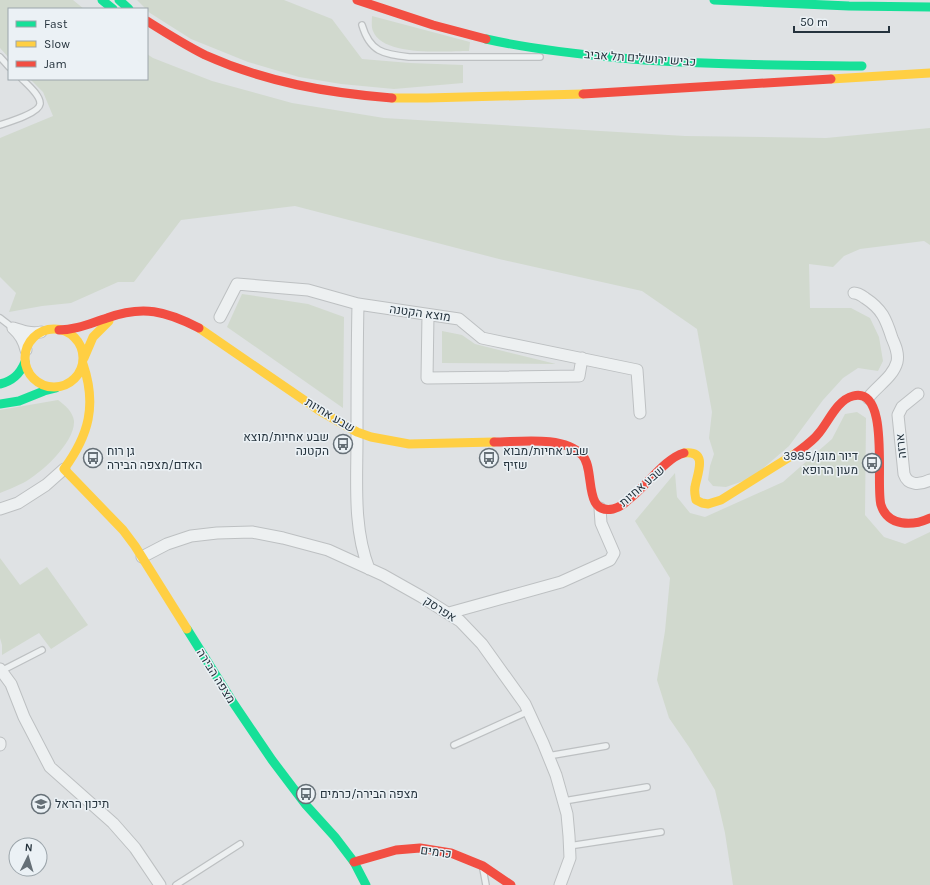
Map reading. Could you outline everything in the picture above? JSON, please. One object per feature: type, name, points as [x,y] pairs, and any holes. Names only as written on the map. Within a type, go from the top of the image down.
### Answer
[{"type":"main road","points":[[102,0],[112,8]]},
{"type":"main road","points":[[119,0],[129,8]]},
{"type":"main road","name":"כביש ירושלים תל אביב","points":[[357,0],[410,18],[478,36],[544,49],[609,57],[702,63],[868,66]]},
{"type":"main road","points":[[714,0],[821,5],[930,7]]},
{"type":"main road","points":[[795,0],[821,5]]},
{"type":"main road","points":[[148,23],[197,51],[223,63]]},
{"type":"main road","points":[[148,31],[189,50],[272,80],[313,89],[355,95],[398,98],[591,95],[930,73]]},
{"type":"main road","points":[[891,66],[930,67]]},
{"type":"main road","name":"שבע אחיות","points":[[59,330],[82,328],[118,314],[138,309],[164,312],[184,320],[204,331],[320,411],[357,432],[371,437],[410,444],[548,441],[566,444],[577,450],[585,458],[589,466],[592,494],[595,503],[600,508],[610,510],[628,500],[674,457],[688,452],[696,455],[700,462],[700,468],[694,487],[696,500],[704,504],[708,504],[720,500],[801,450],[820,431],[844,400],[856,396],[868,398]]},
{"type":"main road","name":"שבע אחיות","points":[[83,361],[86,348],[97,331],[118,314]]},
{"type":"main road","points":[[56,388],[48,387],[35,381],[26,369],[25,362],[26,350],[32,339],[41,332],[53,329],[67,332],[74,336],[79,343],[82,350],[91,398],[88,418],[79,448],[73,459],[64,469]]},
{"type":"main road","points":[[65,386],[73,381],[80,373],[83,361]]},
{"type":"main road","points":[[0,384],[14,378],[21,370],[25,362]]},
{"type":"main road","points":[[0,404],[19,401],[44,391],[70,385],[77,389],[85,397],[88,408],[88,418]]},
{"type":"main road","points":[[868,398],[875,406],[878,418],[879,493],[882,507],[889,517],[901,523],[916,523],[930,518]]},
{"type":"main road","name":"מצפה הבירה","points":[[64,469],[123,530],[142,557],[232,701],[272,760],[306,805],[335,837],[354,862],[366,885]]},
{"type":"main road","name":"כרמים","points":[[354,862],[396,850],[420,848],[451,853],[483,866],[511,885]]},
{"type":"street","name":"מוצא הקטנה","points":[[220,317],[237,284],[308,290],[358,304],[459,319],[482,338],[637,370],[640,413]]},
{"type":"street","points":[[854,293],[857,293],[869,300],[878,307],[883,314],[898,355],[897,363],[892,371],[868,398]]},
{"type":"street","points":[[358,304],[357,495],[359,534],[363,554],[369,569]]},
{"type":"street","points":[[428,314],[428,378],[578,376],[582,358]]},
{"type":"street","points":[[13,328],[26,332],[41,332]]},
{"type":"street","points":[[13,328],[25,344],[26,350]]},
{"type":"street","name":"ארזה","points":[[918,394],[902,407],[898,415],[904,474],[906,479],[912,483],[923,483],[930,480]]},
{"type":"street","points":[[0,509],[18,503],[46,485],[64,469]]},
{"type":"street","points":[[448,614],[561,582],[610,560],[614,553],[601,523],[600,508]]},
{"type":"street","name":"אפרסק","points":[[142,557],[167,544],[191,536],[217,533],[252,532],[283,538],[328,550],[369,569],[422,596],[460,621],[482,644],[525,704],[548,756],[567,814],[570,858],[560,885]]},
{"type":"street","points":[[1,670],[11,684],[24,716],[50,767],[113,822],[136,848],[160,885]]},
{"type":"lane","points":[[362,25],[371,45],[380,51],[394,56],[545,57]]},
{"type":"lane","points":[[0,57],[8,66]]},
{"type":"lane","points":[[553,57],[609,57]]},
{"type":"lane","points":[[0,125],[37,110],[40,104],[40,99],[33,89],[23,80]]},
{"type":"lane","points":[[0,318],[13,328]]},
{"type":"lane","points":[[1,670],[42,650]]},
{"type":"lane","points":[[454,745],[528,711]]},
{"type":"lane","points":[[548,756],[606,746]]},
{"type":"lane","points":[[564,802],[647,787]]},
{"type":"lane","points":[[569,846],[661,832]]},
{"type":"lane","points":[[176,885],[240,844]]},
{"type":"lane","points":[[483,866],[486,885]]},
{"type":"shaded area","points":[[0,0],[73,0],[83,8],[8,8],[8,57],[0,48]]},
{"type":"shaded area","points":[[137,0],[284,0],[332,19],[362,59],[463,65],[463,83],[394,89],[341,84],[299,77],[248,62],[191,39],[150,13],[148,8],[145,8]]},
{"type":"shaded area","points":[[372,16],[470,42],[469,51],[416,51],[389,45],[379,39],[373,31]]},
{"type":"shaded area","points":[[148,55],[212,81],[292,103],[384,118],[685,136],[826,138],[930,128],[930,245],[924,241],[860,249],[844,256],[833,267],[809,264],[810,308],[851,308],[870,318],[879,337],[883,361],[878,371],[858,368],[843,378],[823,400],[789,446],[752,478],[726,487],[713,486],[708,480],[714,454],[709,438],[712,412],[697,329],[642,291],[499,259],[295,206],[181,220],[134,282],[118,282],[71,303],[9,312],[16,293],[0,277],[0,138],[53,116],[43,92],[31,80],[148,80]]},
{"type":"shaded area","points":[[242,294],[308,304],[344,317],[343,408],[227,327]]},
{"type":"shaded area","points":[[442,331],[462,335],[475,344],[556,364],[442,363]]},
{"type":"shaded area","points":[[58,400],[68,409],[74,421],[73,430],[69,439],[55,457],[38,473],[23,483],[0,493],[0,410]]},
{"type":"shaded area","points":[[857,412],[866,418],[865,515],[884,537],[905,544],[930,532],[930,885],[733,885],[725,833],[715,790],[689,747],[669,718],[657,680],[665,631],[670,578],[635,521],[675,473],[677,497],[690,513],[705,517],[783,482],[832,439],[845,414]]},
{"type":"shaded area","points":[[0,558],[20,585],[47,567],[88,625],[51,649],[39,633],[2,655],[0,638]]},
{"type":"traffic: fast","points":[[102,0],[112,8]]},
{"type":"traffic: fast","points":[[119,0],[128,8]]},
{"type":"traffic: fast","points":[[714,0],[849,6],[930,7]]},
{"type":"traffic: fast","points":[[486,39],[553,51],[650,60],[741,64],[862,66]]},
{"type":"traffic: fast","points":[[0,384],[9,381],[16,376],[25,362]]},
{"type":"traffic: fast","points":[[0,404],[19,401],[56,388]]},
{"type":"traffic: fast","points":[[187,629],[232,701],[272,760],[306,805],[335,837],[354,862],[366,885]]},
{"type":"traffic: slow","points":[[831,79],[930,73]]},
{"type":"traffic: slow","points":[[392,98],[583,94]]},
{"type":"traffic: slow","points":[[84,358],[93,337],[109,321]]},
{"type":"traffic: slow","points":[[199,328],[320,411],[357,432],[371,437],[409,444],[494,442]]},
{"type":"traffic: slow","points":[[48,329],[60,329],[75,337],[83,352],[83,358],[83,364],[75,379],[60,387],[48,387],[33,379],[25,364],[25,352],[33,337],[48,329]]},
{"type":"traffic: slow","points":[[83,364],[89,393],[90,406],[88,419],[85,432],[73,456],[64,469],[123,530],[135,546],[187,629]]},
{"type":"traffic: slow","points":[[684,453],[692,453],[697,455],[699,459],[700,464],[695,497],[696,500],[708,504],[721,500],[796,453]]},
{"type":"traffic: jam","points":[[357,0],[433,25],[486,39]]},
{"type":"traffic: jam","points":[[148,22],[205,55],[251,72],[297,85],[344,93],[392,98]]},
{"type":"traffic: jam","points":[[583,94],[831,79]]},
{"type":"traffic: jam","points":[[59,330],[77,328],[120,314],[143,311],[176,317],[199,328]]},
{"type":"traffic: jam","points":[[796,453],[817,436],[842,402],[853,396],[865,397],[873,406],[877,421],[879,440],[880,494],[881,505],[884,512],[895,521],[902,523],[923,521],[930,518]]},
{"type":"traffic: jam","points":[[494,442],[552,442],[574,449],[582,455],[586,461],[593,498],[597,505],[603,509],[613,509],[623,504],[635,495],[662,467],[677,456],[684,453]]},
{"type":"traffic: jam","points":[[354,862],[396,850],[420,848],[451,853],[483,866],[511,885]]},
{"type":"place","name":"שבע אחיות/מוצא הקטנה","points":[[343,444]]},
{"type":"place","name":"גן רוח האדם/מצפה הבירה","points":[[93,458]]},
{"type":"place","name":"שבע אחיות/מבוא שזיף","points":[[489,458]]},
{"type":"place","name":"3985/דיור מוגן מעון הרופא","points":[[872,463]]},
{"type":"place","name":"מצפה הבירה/כרמים","points":[[306,794]]},
{"type":"place","name":"תיכון הראל","points":[[41,804]]}]
